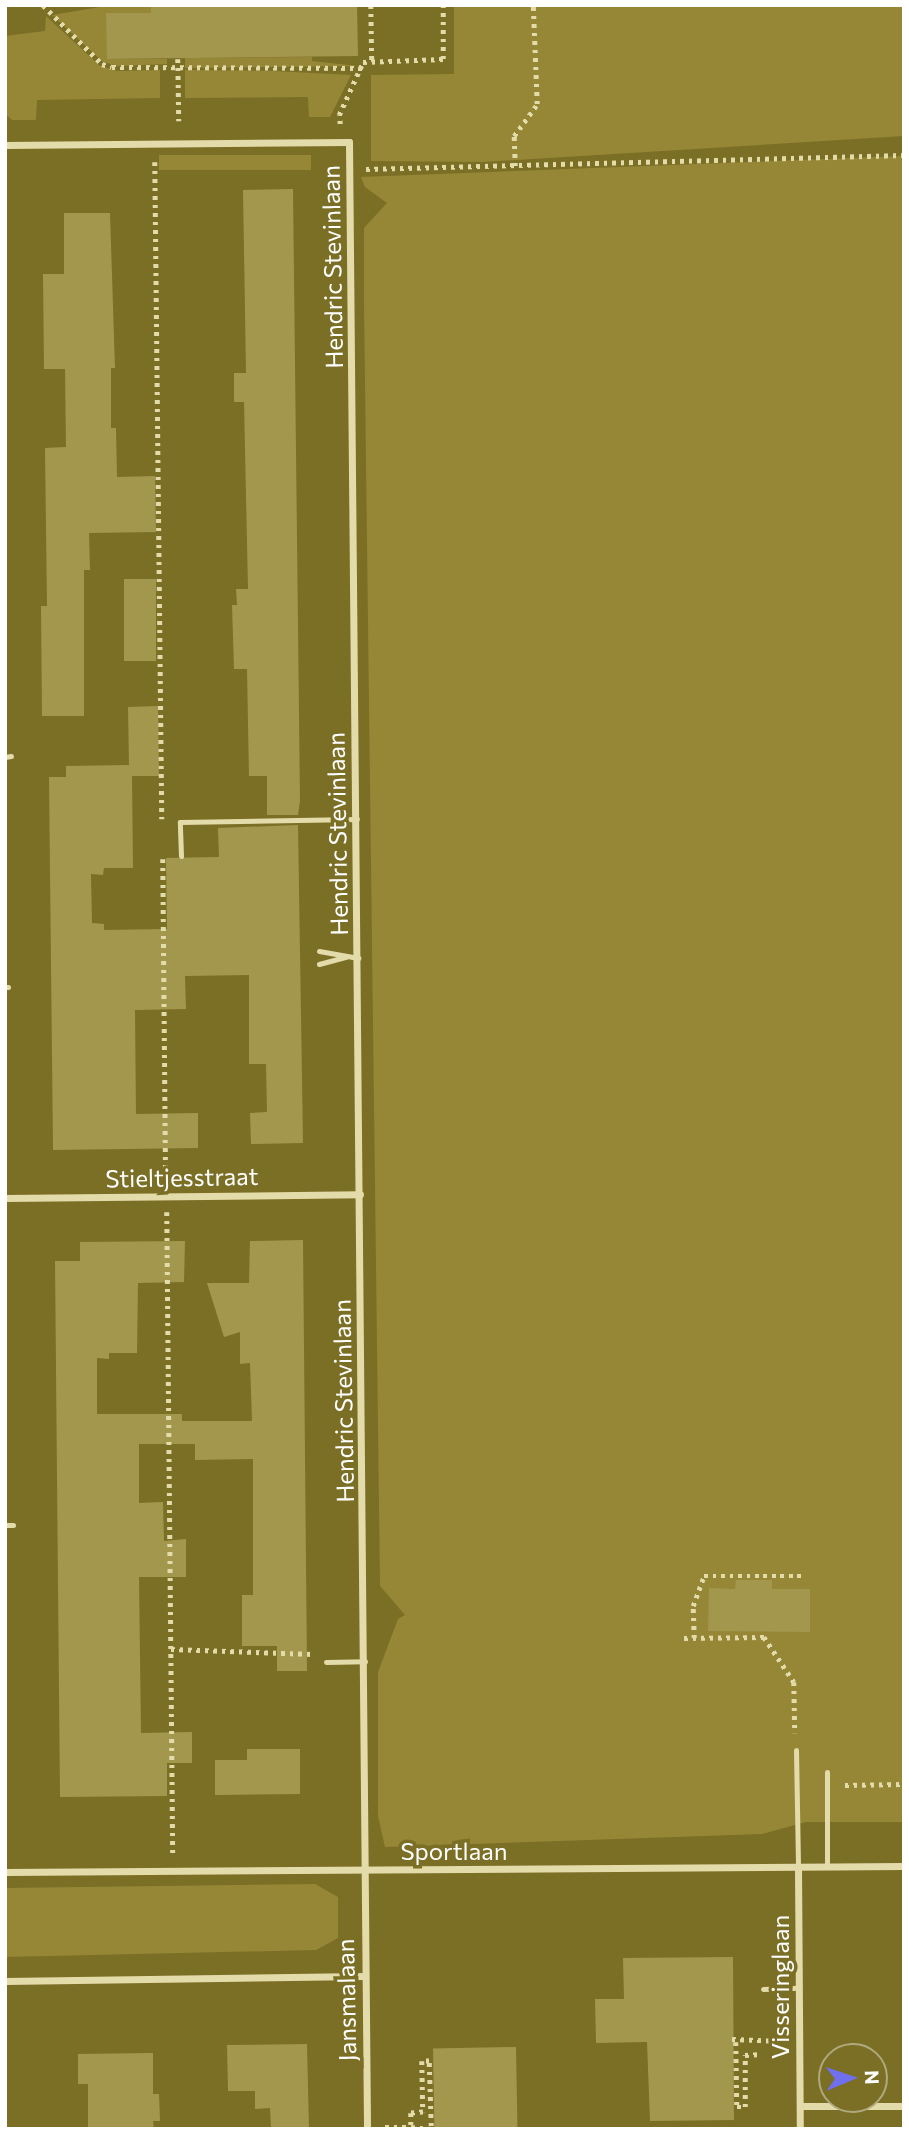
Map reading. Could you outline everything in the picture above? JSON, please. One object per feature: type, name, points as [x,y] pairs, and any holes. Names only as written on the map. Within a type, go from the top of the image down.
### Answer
[{"type":"street","name":"Hendric Stevinlaan","points":[[5,145],[349,142],[367,1870]]},
{"type":"street","name":"Stieltjesstraat","points":[[5,1198],[360,1194]]},
{"type":"street","name":"Sportlaan","points":[[5,1872],[904,1866]]},
{"type":"street","name":"Visseringlaan","points":[[798,1867],[800,2129]]},
{"type":"street","name":"Jansmalaan","points":[[367,1870],[367,2129]]},
{"type":"street","points":[[5,1981],[365,1976]]},
{"type":"street","points":[[800,2106],[904,2106]]},
{"type":"lane","points":[[181,856],[180,822],[357,819]]},
{"type":"lane","points":[[319,951],[358,958]]},
{"type":"lane","points":[[319,964],[346,957]]},
{"type":"lane","points":[[5,1525],[13,1525]]},
{"type":"lane","points":[[326,1662],[365,1661]]},
{"type":"lane","points":[[796,1750],[798,1867]]},
{"type":"lane","points":[[827,1772],[827,1867]]},
{"type":"lane","points":[[763,1989],[799,1988]]},
{"type":"path","points":[[43,5],[102,64],[178,68],[363,68]]},
{"type":"path","points":[[371,5],[372,61]]},
{"type":"path","points":[[340,115],[363,68],[363,62],[443,59],[443,5]]},
{"type":"path","points":[[515,166],[514,136],[537,104],[533,5]]},
{"type":"path","points":[[178,58],[179,121]]},
{"type":"path","points":[[359,170],[904,155]]},
{"type":"path","points":[[155,157],[162,830]]},
{"type":"path","points":[[162,844],[166,1186]]},
{"type":"path","points":[[167,1207],[173,1856]]},
{"type":"path","points":[[694,1638],[693,1606],[704,1576],[802,1576]]},
{"type":"path","points":[[684,1638],[764,1637],[794,1682],[796,1750]]},
{"type":"path","points":[[171,1649],[307,1651]]},
{"type":"path","points":[[834,1785],[904,1784]]},
{"type":"path","points":[[762,2054],[745,2054],[745,2107],[737,2107],[734,2040],[799,2041]]},
{"type":"path","points":[[379,2128],[431,2128],[429,2061],[422,2061],[423,2112],[411,2112],[411,2127]]},
{"type":"shaded area","points":[[112,5],[151,5],[151,13],[107,14],[108,59],[167,59],[167,64],[118,66],[103,62],[52,15]]},
{"type":"shaded area","points":[[454,5],[904,5],[904,136],[482,162],[371,161],[371,75],[454,74]]},
{"type":"shaded area","points":[[46,16],[100,66],[118,71],[160,70],[160,98],[37,100],[36,120],[12,120],[5,114],[5,36],[45,31]]},
{"type":"shaded area","points":[[312,57],[312,61],[358,66],[185,68],[185,58]]},
{"type":"shaded area","points":[[185,70],[351,75],[330,117],[309,117],[308,97],[185,98]]},
{"type":"shaded area","points":[[159,155],[311,155],[311,170],[159,170]]},
{"type":"shaded area","points":[[904,156],[904,1822],[806,1822],[762,1834],[385,1847],[378,1816],[378,1672],[398,1619],[405,1615],[380,1586],[364,228],[387,203],[365,187],[361,177]]},
{"type":"shaded area","points":[[315,1884],[338,1897],[338,1938],[316,1950],[5,1957],[5,1888]]},
{"type":"building","points":[[151,5],[357,5],[358,56],[107,59],[106,13],[151,13]]},
{"type":"building","points":[[293,189],[300,801],[298,815],[267,815],[267,776],[249,776],[247,669],[234,669],[232,605],[237,605],[236,589],[248,589],[244,402],[234,402],[234,373],[246,373],[243,190]]},
{"type":"building","points":[[64,213],[110,213],[115,368],[111,368],[111,428],[116,428],[117,477],[155,476],[156,532],[89,533],[90,570],[84,570],[84,716],[42,716],[41,606],[47,606],[45,448],[66,447],[65,369],[44,369],[43,274],[64,274]]},
{"type":"building","points":[[124,579],[156,579],[156,661],[124,661]]},
{"type":"building","points":[[158,706],[159,776],[132,776],[133,868],[104,868],[103,875],[91,874],[92,923],[104,924],[104,930],[167,929],[166,858],[219,857],[218,828],[298,825],[303,1143],[251,1144],[250,1113],[267,1112],[266,1064],[249,1064],[249,975],[185,976],[186,1009],[135,1010],[136,1114],[198,1113],[198,1148],[53,1150],[49,777],[66,777],[66,766],[129,765],[128,707]]},
{"type":"building","points":[[303,1240],[307,1671],[277,1671],[277,1646],[242,1646],[242,1595],[253,1595],[253,1459],[195,1460],[195,1444],[139,1444],[139,1503],[163,1502],[164,1541],[186,1539],[186,1577],[139,1577],[141,1733],[192,1732],[192,1763],[167,1763],[167,1796],[60,1797],[55,1261],[80,1261],[80,1242],[185,1241],[184,1282],[138,1283],[137,1353],[109,1353],[109,1359],[97,1358],[97,1414],[182,1414],[182,1421],[252,1421],[250,1363],[240,1364],[240,1332],[224,1337],[207,1283],[249,1283],[250,1241]]},
{"type":"building","points":[[736,1580],[772,1580],[772,1589],[810,1589],[810,1632],[708,1631],[709,1588],[735,1589]]},
{"type":"building","points":[[247,1749],[300,1749],[300,1794],[215,1795],[215,1760],[247,1760]]},
{"type":"building","points":[[733,1957],[734,2120],[650,2121],[647,2042],[596,2043],[595,1999],[624,1999],[623,1958]]},
{"type":"building","points":[[307,2044],[309,2129],[271,2129],[270,2108],[255,2109],[255,2091],[228,2091],[227,2045]]},
{"type":"building","points":[[516,2047],[517,2129],[434,2129],[433,2048]]},
{"type":"building","points":[[153,2053],[153,2094],[159,2094],[160,2121],[153,2121],[154,2129],[88,2129],[88,2084],[78,2084],[78,2054]]}]
